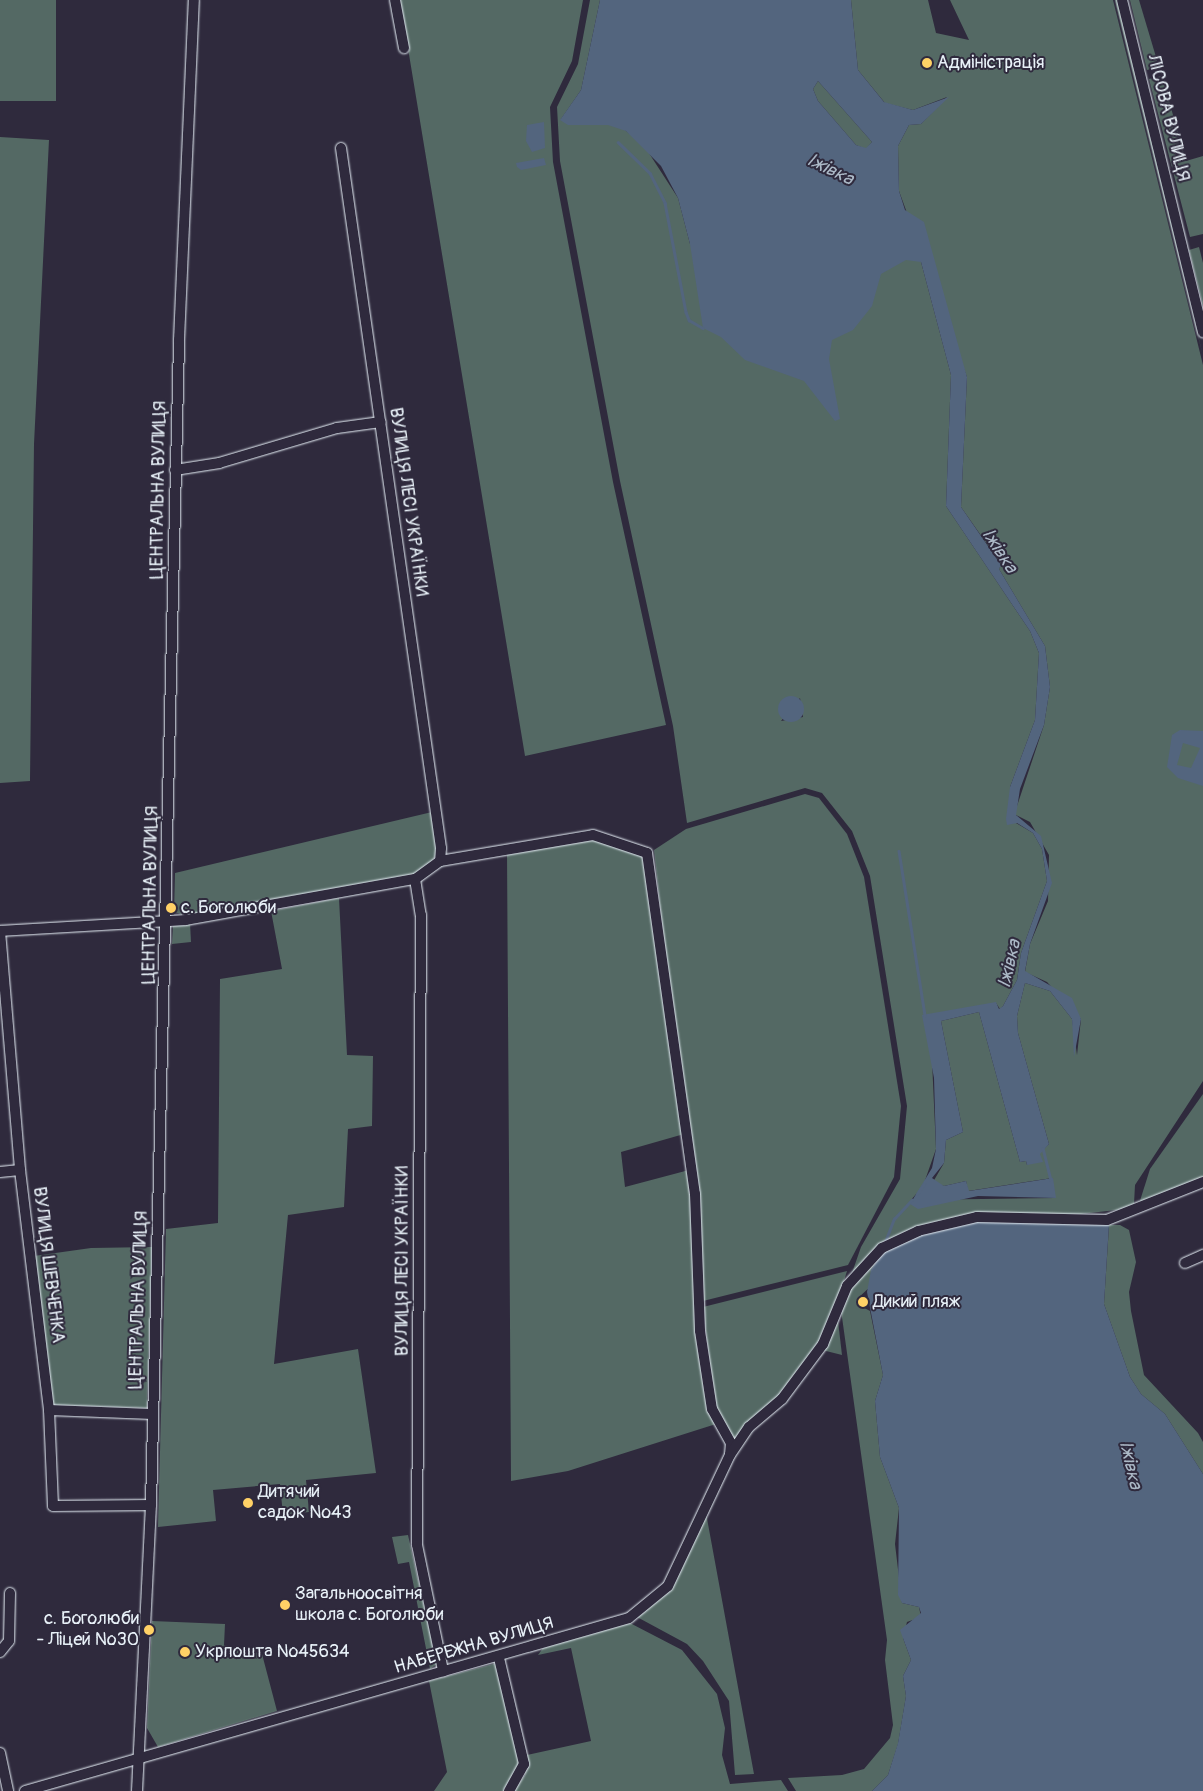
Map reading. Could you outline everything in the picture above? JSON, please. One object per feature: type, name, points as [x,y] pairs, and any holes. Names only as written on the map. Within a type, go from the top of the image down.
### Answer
[{"type":"street","name":"ЦЕНТРАЛЬНА ВУЛИЦЯ","points":[[137,1791],[151,1505],[167,920],[175,470],[194,0]]},
{"type":"street","points":[[395,0],[404,48]]},
{"type":"street","name":"ЛІСОВА ВУЛИЦЯ","points":[[1122,0],[1203,332]]},
{"type":"street","name":"ВУЛИЦЯ ЛЕСІ УКРАЇНКИ","points":[[341,148],[381,422],[440,861]]},
{"type":"street","points":[[175,470],[219,463],[338,428],[381,422]]},
{"type":"street","points":[[0,931],[167,920],[416,879],[440,861],[593,835],[644,850],[651,861],[670,995],[673,1062],[695,1194],[706,1372],[712,1409],[731,1443],[730,1455]]},
{"type":"street","name":"ВУЛИЦЯ ЛЕСІ УКРАЇНКИ","points":[[416,879],[421,915],[417,1545],[444,1671]]},
{"type":"street","name":"ВУЛИЦЯ ШЕВЧЕНКА","points":[[0,931],[20,1170],[50,1410],[53,1506],[151,1505]]},
{"type":"street","points":[[0,1172],[20,1170]]},
{"type":"street","name":"НАБЕРЕЖНА ВУЛИЦЯ","points":[[138,1757],[444,1671],[499,1658],[629,1618],[655,1601],[668,1586],[730,1455],[749,1427],[782,1399],[823,1344],[848,1286],[882,1248],[918,1230],[977,1217],[1107,1220],[1203,1182]]},
{"type":"street","points":[[1185,1263],[1203,1255]]},
{"type":"street","points":[[50,1410],[152,1414]]},
{"type":"street","points":[[0,1652],[9,1642],[10,1594]]},
{"type":"street","points":[[499,1658],[524,1764],[509,1791]]},
{"type":"street","points":[[0,1753],[8,1791]]},
{"type":"street","points":[[25,1791],[138,1757]]},
{"type":"green space","points":[[0,0],[56,0],[56,101],[0,101]]},
{"type":"green space","points":[[400,0],[583,0],[572,61],[550,107],[553,162],[613,482],[666,725],[525,756]]},
{"type":"green space","points":[[590,0],[600,0],[581,90],[561,119],[604,112],[645,147],[678,198],[690,244],[897,238],[921,262],[951,375],[946,506],[1030,631],[1039,653],[1035,720],[1010,787],[1016,823],[1033,833],[1042,849],[1047,881],[1021,953],[1017,980],[1003,1006],[1000,1009],[996,1003],[930,1016],[936,1149],[923,1186],[911,1200],[1055,1198],[1052,1178],[968,1191],[966,1181],[944,1186],[933,1182],[944,1163],[946,1140],[963,1132],[941,1021],[979,1012],[1020,1162],[1026,1161],[1027,1165],[1049,1144],[1018,1033],[1017,1016],[1025,983],[1050,991],[1072,1019],[1077,1055],[1081,1019],[1047,982],[1025,972],[1030,944],[1048,901],[1049,855],[1030,822],[1016,815],[1016,809],[1044,725],[1050,687],[1045,646],[999,569],[1001,564],[961,507],[967,377],[899,191],[898,146],[909,125],[921,124],[947,97],[913,110],[885,103],[858,70],[851,0],[928,0],[936,33],[969,40],[950,0],[1113,0],[1203,365],[1203,1081],[1135,1185],[1134,1204],[1125,1209],[1063,1216],[977,1213],[879,1246],[852,1273],[861,1247],[900,1179],[907,1106],[870,876],[852,831],[822,793],[805,788],[687,823],[673,726],[620,481],[560,161],[557,107],[578,64]],"holes":[[[800,698],[803,717],[781,721]]]},
{"type":"green space","points":[[1115,0],[1118,0],[1203,356],[1133,74]]},
{"type":"green space","points":[[1130,0],[1139,0],[1159,67],[1147,70]]},
{"type":"green space","points":[[1162,76],[1186,161],[1203,156],[1203,234],[1190,237],[1149,79]]},
{"type":"green space","points":[[818,81],[872,142],[866,149],[856,145],[818,101],[813,89]]},
{"type":"green space","points":[[0,137],[49,140],[34,444],[30,781],[0,783]]},
{"type":"green space","points":[[1199,247],[1203,263],[1203,306],[1189,250]]},
{"type":"green space","points":[[805,794],[819,798],[847,834],[864,877],[901,1106],[894,1177],[848,1265],[703,1301],[654,850],[686,829]]},
{"type":"green space","points":[[432,812],[437,853],[429,866],[412,877],[185,915],[174,912],[175,873]]},
{"type":"green space","points":[[591,839],[642,852],[684,1134],[621,1152],[625,1187],[689,1170],[697,1303],[716,1424],[568,1471],[511,1481],[507,854]]},
{"type":"green space","points":[[339,898],[347,1055],[373,1056],[372,1126],[348,1129],[344,1207],[288,1215],[274,1364],[358,1349],[376,1473],[306,1480],[309,1512],[283,1515],[280,1484],[213,1490],[216,1521],[158,1527],[166,1229],[218,1223],[220,979],[282,969],[271,911]]},
{"type":"green space","points":[[190,923],[191,942],[172,944],[173,926]]},
{"type":"green space","points":[[1203,1094],[1203,1177],[1139,1204],[1150,1169]]},
{"type":"green space","points":[[1062,1224],[1120,1225],[1129,1230],[1136,1262],[1129,1292],[1144,1375],[1198,1433],[1203,1442],[1203,1474],[1165,1414],[1141,1394],[1130,1377],[1104,1304],[1109,1226],[919,1233]]},
{"type":"green space","points":[[152,1247],[147,1408],[52,1405],[34,1256],[91,1248]]},
{"type":"green space","points":[[883,1251],[871,1270],[871,1286],[858,1298],[859,1305],[870,1311],[883,1375],[875,1401],[880,1457],[899,1508],[895,1544],[902,1603],[919,1607],[921,1617],[907,1622],[903,1638],[911,1660],[903,1676],[906,1696],[898,1744],[888,1775],[872,1791],[796,1791],[788,1778],[842,1775],[864,1769],[890,1738],[893,1725],[885,1660],[887,1640],[841,1310],[850,1288]]},
{"type":"green space","points":[[847,1271],[831,1323],[780,1398],[734,1442],[715,1407],[703,1307]]},
{"type":"green space","points":[[838,1321],[842,1355],[822,1350]]},
{"type":"green space","points":[[706,1513],[754,1774],[735,1775],[729,1701],[703,1661],[687,1644],[637,1617],[671,1588]]},
{"type":"green space","points":[[408,1535],[437,1664],[430,1669],[409,1562],[398,1564],[392,1537]]},
{"type":"green space","points":[[152,1621],[225,1624],[224,1645],[262,1654],[277,1711],[158,1747],[147,1728]]},
{"type":"green space","points":[[628,1622],[682,1650],[717,1694],[725,1728],[722,1755],[730,1784],[781,1780],[788,1791],[514,1791],[525,1775],[527,1755],[591,1741],[571,1648],[538,1655],[543,1648]]},
{"type":"green space","points":[[497,1663],[521,1764],[505,1791],[434,1791],[447,1772],[429,1681]]},
{"type":"water","points":[[600,0],[851,0],[858,70],[884,102],[913,110],[949,97],[921,124],[909,125],[898,146],[899,191],[905,210],[924,222],[967,377],[961,507],[1001,565],[999,569],[1045,646],[1050,687],[1044,725],[1020,789],[1016,815],[1041,836],[1052,883],[1030,944],[1025,971],[1072,998],[1081,1019],[1074,1057],[1072,1019],[1050,991],[1025,983],[1017,1016],[1018,1033],[1049,1144],[1040,1154],[1043,1162],[1027,1165],[1026,1161],[1020,1162],[979,1012],[941,1021],[963,1132],[946,1140],[944,1163],[932,1178],[944,1186],[966,1181],[969,1191],[1053,1178],[1056,1198],[978,1196],[918,1209],[910,1204],[932,1168],[936,1149],[934,1078],[922,1015],[996,1002],[999,1009],[1003,1006],[1017,980],[1021,953],[1047,881],[1042,849],[1033,833],[1017,823],[1007,825],[1006,819],[1010,787],[1035,720],[1039,653],[1030,631],[946,506],[951,375],[921,262],[906,260],[881,274],[872,306],[853,330],[832,340],[829,359],[840,419],[835,421],[804,381],[745,360],[721,337],[703,328],[690,244],[678,198],[661,166],[626,131],[608,125],[568,125],[560,120],[581,90]],"holes":[[[818,81],[872,142],[866,148],[856,145],[818,101],[813,89]]]},
{"type":"water","points":[[544,122],[545,148],[532,152],[526,141],[527,125]]},
{"type":"water","points":[[544,158],[546,165],[521,170],[517,167],[516,163]]},
{"type":"water","points":[[791,696],[800,700],[804,709],[800,718],[791,722],[782,718],[778,709],[782,700]]},
{"type":"water","points":[[1180,730],[1203,731],[1203,786],[1178,778],[1167,767],[1172,735]],"holes":[[[1183,743],[1200,748],[1191,768],[1177,765]]]},
{"type":"water","points":[[1020,1218],[1109,1225],[1104,1304],[1130,1377],[1141,1394],[1165,1414],[1203,1474],[1203,1791],[872,1791],[888,1775],[898,1743],[906,1696],[903,1676],[911,1660],[900,1630],[921,1613],[919,1607],[902,1603],[898,1595],[899,1508],[880,1457],[875,1401],[883,1375],[867,1292],[871,1270],[883,1251],[919,1233],[978,1220]]},
{"type":"waterway","points":[[618,142],[650,173],[665,203],[686,312],[689,320],[703,328]]},
{"type":"waterway","points":[[899,851],[925,1016]]},
{"type":"waterway","name":"Іжівка","points":[[1043,1148],[1051,1179]]},
{"type":"waterway","points":[[917,1194],[924,1184]]},
{"type":"waterway","points":[[885,1242],[894,1219],[912,1200]]},
{"type":"place","name":"Адміністрація","points":[[927,63]]},
{"type":"place","name":"с. Боголюби","points":[[171,908]]},
{"type":"place","name":"Дикий пляж","points":[[863,1302]]},
{"type":"place","name":"Дитячий садок №43","points":[[248,1503]]},
{"type":"place","name":"Загальноосвітня школа с. Боголюби","points":[[285,1605]]},
{"type":"place","name":"с. Боголюби - Ліцей №30","points":[[149,1630]]},
{"type":"place","name":"Укрпошта №45634","points":[[185,1652]]}]
